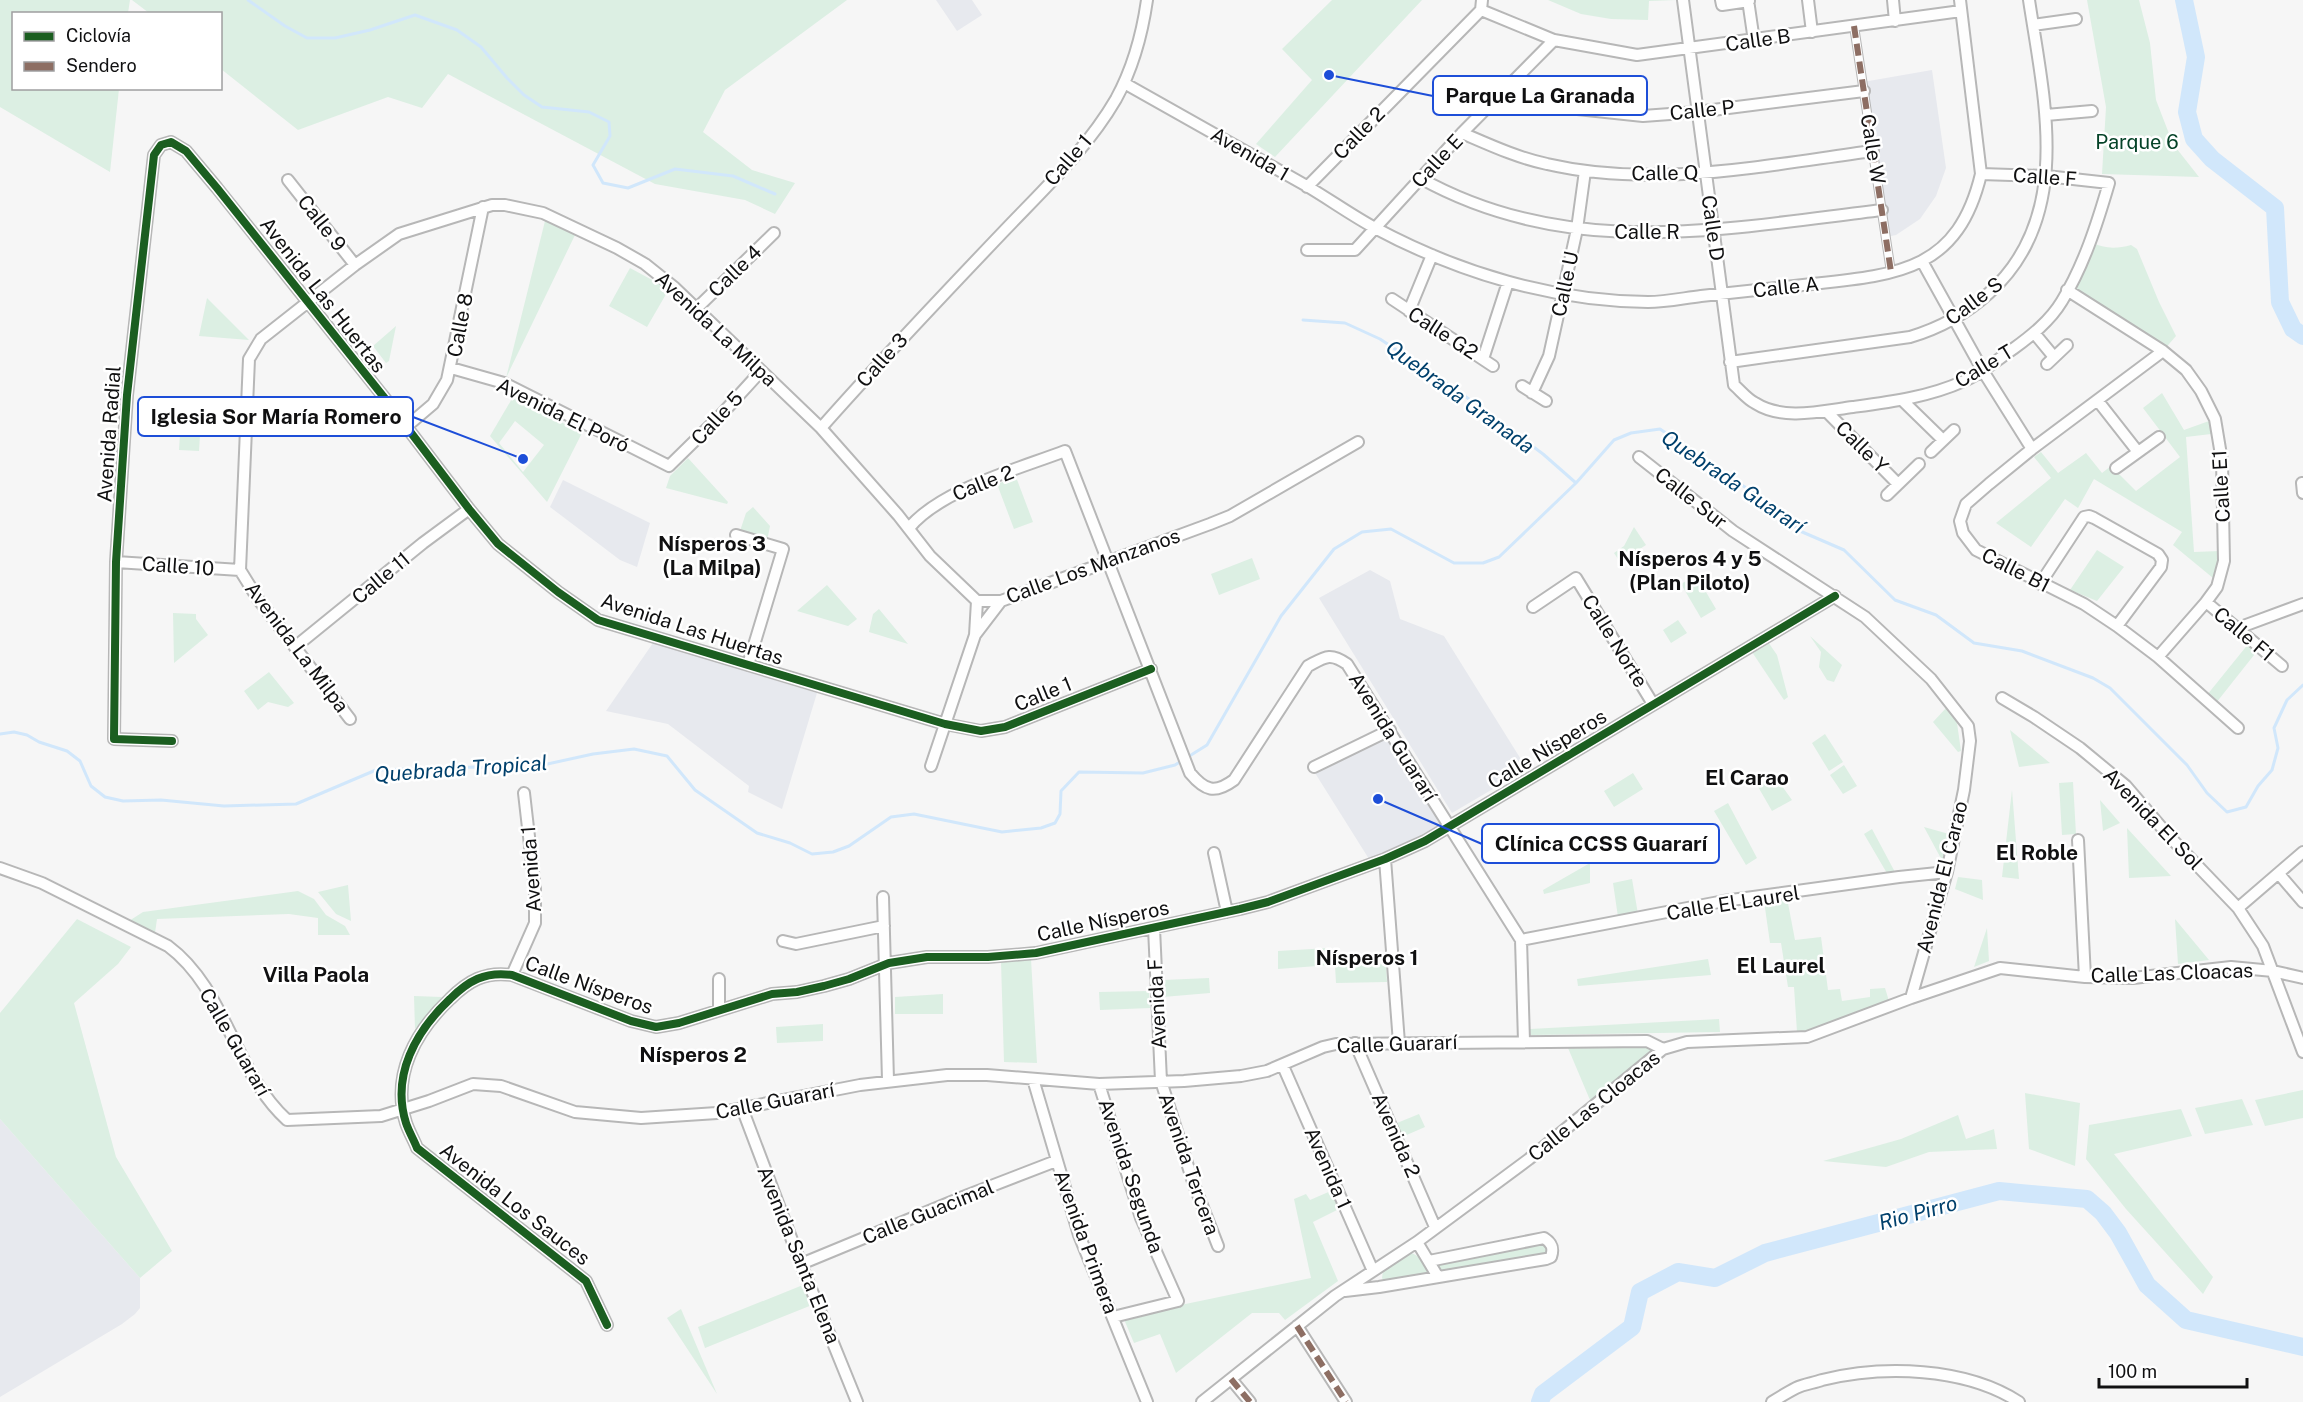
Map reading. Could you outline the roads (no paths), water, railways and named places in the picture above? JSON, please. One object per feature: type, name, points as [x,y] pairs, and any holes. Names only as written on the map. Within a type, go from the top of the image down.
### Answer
[{"type":"street","name":"Calle 1","points":[[944,294],[1058,174],[1089,138],[1124,83],[1143,34],[1147,0]]},
{"type":"street","name":"Calle D","points":[[1683,0],[1734,385]]},
{"type":"street","points":[[1721,0],[1722,5],[1749,1],[1754,40]]},
{"type":"street","points":[[1808,0],[1812,32]]},
{"type":"street","points":[[1893,0],[1895,21]]},
{"type":"street","name":"Calle S","points":[[1730,362],[1910,337],[1942,326],[1954,319],[1981,301],[2005,279],[2023,254],[2037,221],[2046,176],[2046,115],[2029,0]]},
{"type":"street","points":[[1482,5],[1554,40]]},
{"type":"street","name":"Calle 2","points":[[1307,187],[1482,5]]},
{"type":"street","name":"Calle B","points":[[1554,40],[1637,55],[1895,21],[1960,6]]},
{"type":"street","name":"Calle A","points":[[1375,228],[1456,266],[1508,282],[1563,294],[1650,302],[1834,282],[1891,272],[1923,263],[1942,249],[1959,229],[1976,196],[1981,174],[1960,6]]},
{"type":"street","points":[[2033,25],[2076,19]]},
{"type":"street","name":"Calle W","points":[[1854,26],[1891,272]]},
{"type":"street","name":"Calle E","points":[[1307,250],[1354,250],[1420,178],[1554,40]]},
{"type":"street","name":"Avenida 1","points":[[1124,83],[1375,228]]},
{"type":"street","name":"Calle P","points":[[1506,89],[1568,108],[1642,116],[1697,112],[1864,91]]},
{"type":"street","points":[[2046,115],[2092,111]]},
{"type":"street","name":"Calle Q","points":[[1462,134],[1510,153],[1547,164],[1585,171],[1632,175],[1705,173],[1873,151]]},
{"type":"street","name":"Avenida Las Huertas","points":[[171,142],[186,151],[218,188],[498,544],[558,592],[598,620],[945,724]]},
{"type":"street","name":"Avenida Radial","points":[[171,142],[160,145],[154,155],[127,395],[116,562],[114,739],[172,741]]},
{"type":"street","name":"Calle U","points":[[1546,401],[1527,390],[1549,356],[1577,229],[1585,171]]},
{"type":"street","name":"Calle F","points":[[1981,174],[2046,176],[2109,183]]},
{"type":"street","name":"Calle R","points":[[1420,178],[1448,193],[1489,210],[1532,222],[1577,229],[1654,234],[1713,230],[1882,210]]},
{"type":"street","name":"Calle 9","points":[[288,180],[355,265]]},
{"type":"street","name":"Calle T","points":[[1734,385],[1754,403],[1770,411],[1786,413],[1826,411],[1902,400],[1965,381],[1983,371],[2034,334],[2061,303],[2094,236],[2109,183]]},
{"type":"street","name":"Avenida La Milpa","points":[[350,719],[258,599],[240,570],[245,500],[249,359],[261,339],[355,265],[399,234],[483,207],[505,205],[536,211],[617,248],[645,264],[675,288],[821,428],[930,555],[977,601]]},
{"type":"street","name":"Calle 8","points":[[406,427],[433,404],[447,380],[483,207]]},
{"type":"street","name":"Calle 4","points":[[696,309],[774,233]]},
{"type":"street","points":[[1409,310],[1432,255]]},
{"type":"street","points":[[1923,263],[1983,371],[2032,449]]},
{"type":"street","points":[[1484,359],[1508,282]]},
{"type":"street","name":"Calle E1","points":[[2067,290],[2163,351],[2186,370],[2201,391],[2215,419],[2222,461],[2224,561],[2217,587],[2158,657]]},
{"type":"street","name":"Calle 3","points":[[821,428],[891,349],[944,294]]},
{"type":"street","name":"Calle G2","points":[[1392,300],[1493,366]]},
{"type":"street","points":[[2034,334],[2050,361],[2067,345]]},
{"type":"street","name":"Calle B1","points":[[2163,351],[2032,449],[1966,504],[1960,521],[1963,533],[1976,550],[2084,604],[2118,626],[2158,657],[2238,728]]},
{"type":"street","name":"Avenida El Poró","points":[[451,368],[504,383],[666,465],[672,465]]},
{"type":"street","name":"Calle 5","points":[[672,465],[761,371]]},
{"type":"street","points":[[1902,400],[1943,440]]},
{"type":"street","points":[[2098,401],[2138,452]]},
{"type":"street","name":"Calle Y","points":[[1826,411],[1898,484]]},
{"type":"street","points":[[1931,452],[1954,430]]},
{"type":"street","points":[[2116,468],[2160,437]]},
{"type":"street","name":"Calle Los Manzanos","points":[[931,766],[975,635],[977,601],[1001,601],[1230,516],[1358,442]]},
{"type":"street","name":"Calle 2","points":[[909,528],[934,504],[952,495],[1065,451]]},
{"type":"street","name":"Avenida Guararí","points":[[1065,451],[1190,773],[1198,783],[1209,789],[1221,789],[1233,780],[1308,666],[1325,657],[1336,656],[1347,664],[1390,730],[1521,940]]},
{"type":"street","name":"Calle Sur","points":[[1639,457],[1733,531],[1774,560],[1835,596]]},
{"type":"street","points":[[1887,495],[1919,464]]},
{"type":"street","name":"Calle 11","points":[[295,647],[423,543],[469,509]]},
{"type":"street","points":[[2040,584],[2084,517],[2094,518],[2158,554],[2162,560],[2161,567],[2118,626]]},
{"type":"street","points":[[736,536],[783,549],[748,665]]},
{"type":"street","name":"Calle 10","points":[[116,562],[240,570]]},
{"type":"street","name":"Calle Norte","points":[[1533,607],[1576,578],[1653,704]]},
{"type":"street","name":"Calle Nísperos","points":[[403,1110],[403,1083],[409,1052],[431,1018],[469,981],[500,973],[512,975],[631,1021],[656,1027],[690,1020],[772,994],[797,992],[824,986],[849,979],[885,964],[927,957],[988,957],[1036,953],[1268,902],[1385,859],[1425,841],[1835,596]]},
{"type":"street","name":"Avenida El Carao","points":[[1835,596],[1865,616],[1931,679],[1968,726],[1970,741],[1964,790],[1947,872],[1911,998]]},
{"type":"street","points":[[975,635],[1001,601]]},
{"type":"street","name":"Calle F1","points":[[2206,602],[2282,666]]},
{"type":"street","points":[[2238,628],[2303,604]]},
{"type":"street","name":"Calle 1","points":[[945,724],[981,731],[1005,727],[1151,669]]},
{"type":"street","name":"Avenida El Sol","points":[[2002,698],[2080,748],[2126,786],[2168,835],[2238,908],[2263,946],[2303,1052]]},
{"type":"street","points":[[1314,767],[1390,730]]},
{"type":"street","name":"Avenida 1","points":[[512,975],[535,923],[535,889],[524,793]]},
{"type":"street","points":[[2078,840],[2085,977]]},
{"type":"street","points":[[2238,908],[2303,852]]},
{"type":"street","points":[[1214,853],[1227,912]]},
{"type":"street","points":[[1385,859],[1399,1043]]},
{"type":"street","name":"Calle Guararí","points":[[0,868],[42,883],[178,953],[216,1005],[264,1095],[287,1120],[353,1119],[381,1116],[473,1084],[501,1086],[557,1107],[592,1115],[641,1118],[717,1113],[888,1080],[957,1075],[987,1075],[1099,1084],[1241,1076],[1282,1066],[1323,1047],[1355,1043],[1647,1041],[1663,1049]]},
{"type":"street","name":"Calle El Laurel","points":[[1521,940],[1724,901],[1947,872]]},
{"type":"street","points":[[2279,874],[2303,902]]},
{"type":"street","points":[[883,897],[888,1080]]},
{"type":"street","points":[[783,941],[796,944],[884,926]]},
{"type":"street","name":"Avenida F","points":[[1154,928],[1161,1081]]},
{"type":"street","points":[[1521,940],[1524,1041]]},
{"type":"street","name":"Calle Las Cloacas","points":[[1202,1402],[1342,1291],[1417,1242],[1529,1159],[1663,1049],[1687,1042],[1807,1037],[2000,968],[2085,977],[2133,978],[2231,967],[2273,971],[2303,978]]},
{"type":"street","points":[[719,979],[719,1010]]},
{"type":"street","name":"Avenida 2","points":[[1355,1043],[1435,1227]]},
{"type":"street","name":"Avenida 1","points":[[1282,1066],[1373,1271]]},
{"type":"street","name":"Avenida Primera","points":[[1033,1079],[1079,1235],[1147,1402]]},
{"type":"street","name":"Avenida Tercera","points":[[1161,1081],[1193,1182],[1218,1246]]},
{"type":"street","name":"Avenida Segunda","points":[[1099,1084],[1141,1218],[1178,1301],[1113,1317]]},
{"type":"street","name":"Avenida Santa Elena","points":[[742,1108],[801,1264],[857,1402]]},
{"type":"street","name":"Avenida Los Sauces","points":[[403,1110],[406,1124],[417,1148],[586,1281],[607,1325]]},
{"type":"street","name":"Calle Guacimal","points":[[801,1264],[1056,1161]]},
{"type":"street","points":[[1342,1291],[1546,1259],[1551,1257],[1553,1248],[1544,1238],[1429,1261]]},
{"type":"street","points":[[1417,1242],[1438,1277]]},
{"type":"street","points":[[1297,1326],[1346,1402]]},
{"type":"street","points":[[1772,1402],[1797,1387],[1845,1374],[1913,1371],[1962,1379],[2006,1394],[2019,1402]]},
{"type":"street","points":[[1231,1379],[1250,1402]]},
{"type":"waterway","name":"Quebrada Granada","points":[[248,0],[285,26],[307,38],[335,38],[370,30],[415,15],[457,30],[481,47],[524,95],[542,107],[589,112],[609,122],[610,136],[593,165],[603,183],[628,188],[675,169],[733,176],[775,194]]},
{"type":"waterway","points":[[2184,0],[2196,57],[2187,112],[2194,139],[2212,159],[2275,208],[2280,302],[2293,329],[2303,336]]},
{"type":"waterway","name":"Quebrada Granada","points":[[1303,320],[1345,323],[1380,339],[1458,391],[1543,454],[1576,483]]},
{"type":"waterway","name":"Quebrada Tropical","points":[[0,734],[14,732],[27,735],[39,742],[67,751],[80,761],[91,786],[105,797],[123,801],[161,800],[224,806],[296,804],[376,770],[475,767],[520,770],[593,754],[634,749],[667,756],[695,790],[757,833],[790,843],[812,854],[833,852],[849,846],[891,817],[914,814],[1002,832],[1041,828],[1055,823],[1060,814],[1061,791],[1079,772],[1143,773],[1175,765],[1207,745],[1281,616],[1334,549],[1362,532],[1391,529],[1454,563],[1483,563],[1499,557],[1576,483],[1614,440],[1631,433],[1660,429],[1758,496],[1800,531],[1844,550],[1895,600],[1936,615],[1974,643],[2022,651],[2093,678],[2110,688],[2187,765],[2207,793],[2227,812],[2246,807],[2258,786],[2272,770],[2278,748],[2274,728],[2287,700],[2303,685]]},
{"type":"waterway","name":"Rio Pirro","points":[[1540,1402],[1543,1394],[1632,1327],[1640,1292],[1678,1272],[1715,1278],[1765,1253],[1999,1191],[2087,1199],[2103,1213],[2118,1233],[2147,1285],[2186,1320],[2303,1347]]},
{"type":"place","name":"Parque La Granada","points":[[1329,75]]},
{"type":"place","name":"Iglesia Sor María Romero","points":[[523,459]]},
{"type":"place","name":"Clínica CCSS Guararí","points":[[1378,799]]},
{"type":"district","name":"Nísperos 3 (La Milpa)","points":[[712,556]]},
{"type":"district","name":"Nísperos 4 y 5 (Plan Piloto)","points":[[1690,571]]},
{"type":"district","name":"El Carao","points":[[1747,778]]},
{"type":"district","name":"El Roble","points":[[2037,853]]},
{"type":"district","name":"Nísperos 1","points":[[1367,958]]},
{"type":"district","name":"El Laurel","points":[[1781,966]]},
{"type":"district","name":"Villa Paola","points":[[316,975]]},
{"type":"district","name":"Nísperos 2","points":[[693,1055]]},
{"type":"park label","name":"Parque 6","points":[[2137,142]]},
{"type":"water label","name":"Quebrada Guararí","points":[[1733,482]]}]
